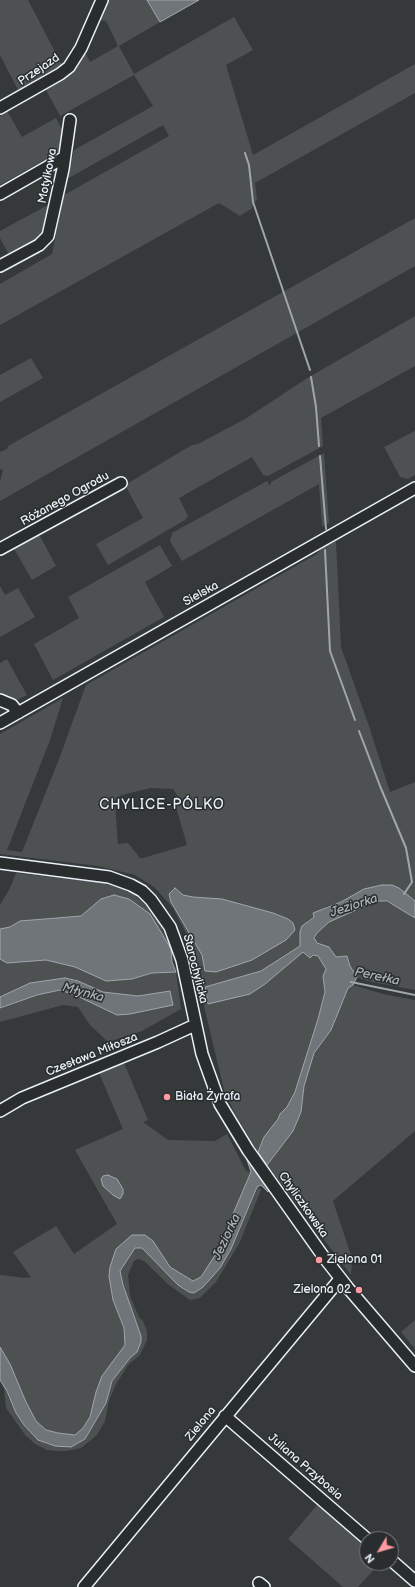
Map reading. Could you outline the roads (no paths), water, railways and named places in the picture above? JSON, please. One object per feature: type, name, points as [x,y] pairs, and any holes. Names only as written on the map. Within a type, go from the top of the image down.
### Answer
[{"type":"street","name":"Przejazd","points":[[0,108],[60,74],[68,67],[82,48],[102,0]]},
{"type":"street","name":"Motylkowa","points":[[0,266],[39,245],[48,236],[63,169],[70,120]]},
{"type":"street","points":[[0,194],[64,158]]},
{"type":"street","name":"Różanego Ogrodu","points":[[0,549],[121,483]]},
{"type":"street","name":"Sielska","points":[[0,723],[415,488]]},
{"type":"street","points":[[0,700],[12,705],[18,713]]},
{"type":"street","name":"Starochylicka","points":[[0,863],[101,875],[124,882],[142,891],[164,917],[174,937],[182,960],[195,1025],[207,1072],[220,1104],[262,1170]]},
{"type":"street","name":"Czesława Miłosza","points":[[0,1111],[22,1098],[158,1042],[195,1025]]},
{"type":"street","name":"Chyliczkowska","points":[[262,1170],[340,1279],[415,1366]]},
{"type":"street","name":"Zielona","points":[[84,1587],[340,1279]]},
{"type":"street","name":"Juliana Przybosia","points":[[225,1416],[359,1532]]},
{"type":"street","points":[[399,1567],[415,1581]]},
{"type":"water","points":[[147,0],[199,0],[160,22]]},
{"type":"water","name":"Jeziorka","points":[[382,885],[392,885],[399,888],[415,901],[415,918],[387,901],[376,901],[329,922],[317,933],[314,938],[317,943],[329,947],[336,957],[347,956],[350,966],[357,977],[353,985],[348,988],[331,1030],[314,1053],[304,1086],[301,1112],[293,1131],[267,1165],[258,1152],[264,1137],[278,1119],[280,1114],[287,1107],[295,1092],[325,992],[323,976],[326,969],[318,956],[313,955],[310,958],[303,952],[265,984],[250,994],[208,1004],[205,987],[261,971],[300,946],[300,932],[302,926],[314,917],[313,913],[341,902],[364,889]]},
{"type":"water","points":[[175,888],[183,895],[222,899],[273,913],[288,919],[293,923],[295,930],[286,940],[252,960],[216,972],[205,971],[202,955],[171,902],[169,894]]},
{"type":"water","points":[[114,895],[129,899],[150,914],[171,949],[172,962],[176,972],[152,973],[132,979],[106,981],[75,967],[46,960],[7,963],[0,959],[0,929],[10,927],[20,921],[81,916],[101,899]]},
{"type":"water","name":"Młynka","points":[[65,978],[78,981],[103,992],[138,996],[170,991],[173,1005],[130,1014],[117,1015],[75,995],[60,990],[37,995],[0,1008],[0,997],[30,983]]},
{"type":"water","name":"Jeziorka","points":[[247,1160],[269,1190],[268,1192],[261,1185],[257,1187],[231,1249],[220,1268],[203,1287],[194,1293],[189,1292],[178,1285],[142,1248],[135,1248],[120,1271],[123,1285],[141,1336],[141,1342],[137,1352],[130,1358],[112,1381],[106,1403],[85,1439],[71,1447],[55,1446],[38,1440],[24,1425],[16,1413],[7,1391],[0,1380],[0,1347],[10,1364],[26,1402],[36,1421],[46,1430],[75,1435],[83,1428],[90,1417],[96,1392],[102,1376],[125,1345],[124,1328],[113,1300],[109,1276],[110,1267],[116,1249],[132,1235],[145,1235],[153,1241],[170,1267],[193,1281],[201,1277],[221,1246],[227,1228],[251,1172]]},
{"type":"water","points":[[108,1175],[117,1179],[123,1189],[123,1194],[120,1199],[103,1186],[101,1179],[103,1176]]},
{"type":"waterway","points":[[245,153],[249,165],[253,202],[310,370]]},
{"type":"waterway","points":[[311,377],[316,407],[319,446]]},
{"type":"waterway","points":[[320,456],[326,529]]},
{"type":"waterway","points":[[325,550],[330,651],[355,720]]},
{"type":"waterway","points":[[359,731],[406,848],[412,882],[404,894]]},
{"type":"waterway","name":"Perełka","points":[[351,982],[415,995]]},
{"type":"place","name":"Biała Żyrafa","points":[[167,1097]]},
{"type":"place","name":"Zielona 01","points":[[319,1260]]},
{"type":"place","name":"Zielona 02","points":[[359,1290]]},
{"type":"district","name":"CHYLICE-PÓLKO","points":[[162,805]]}]
